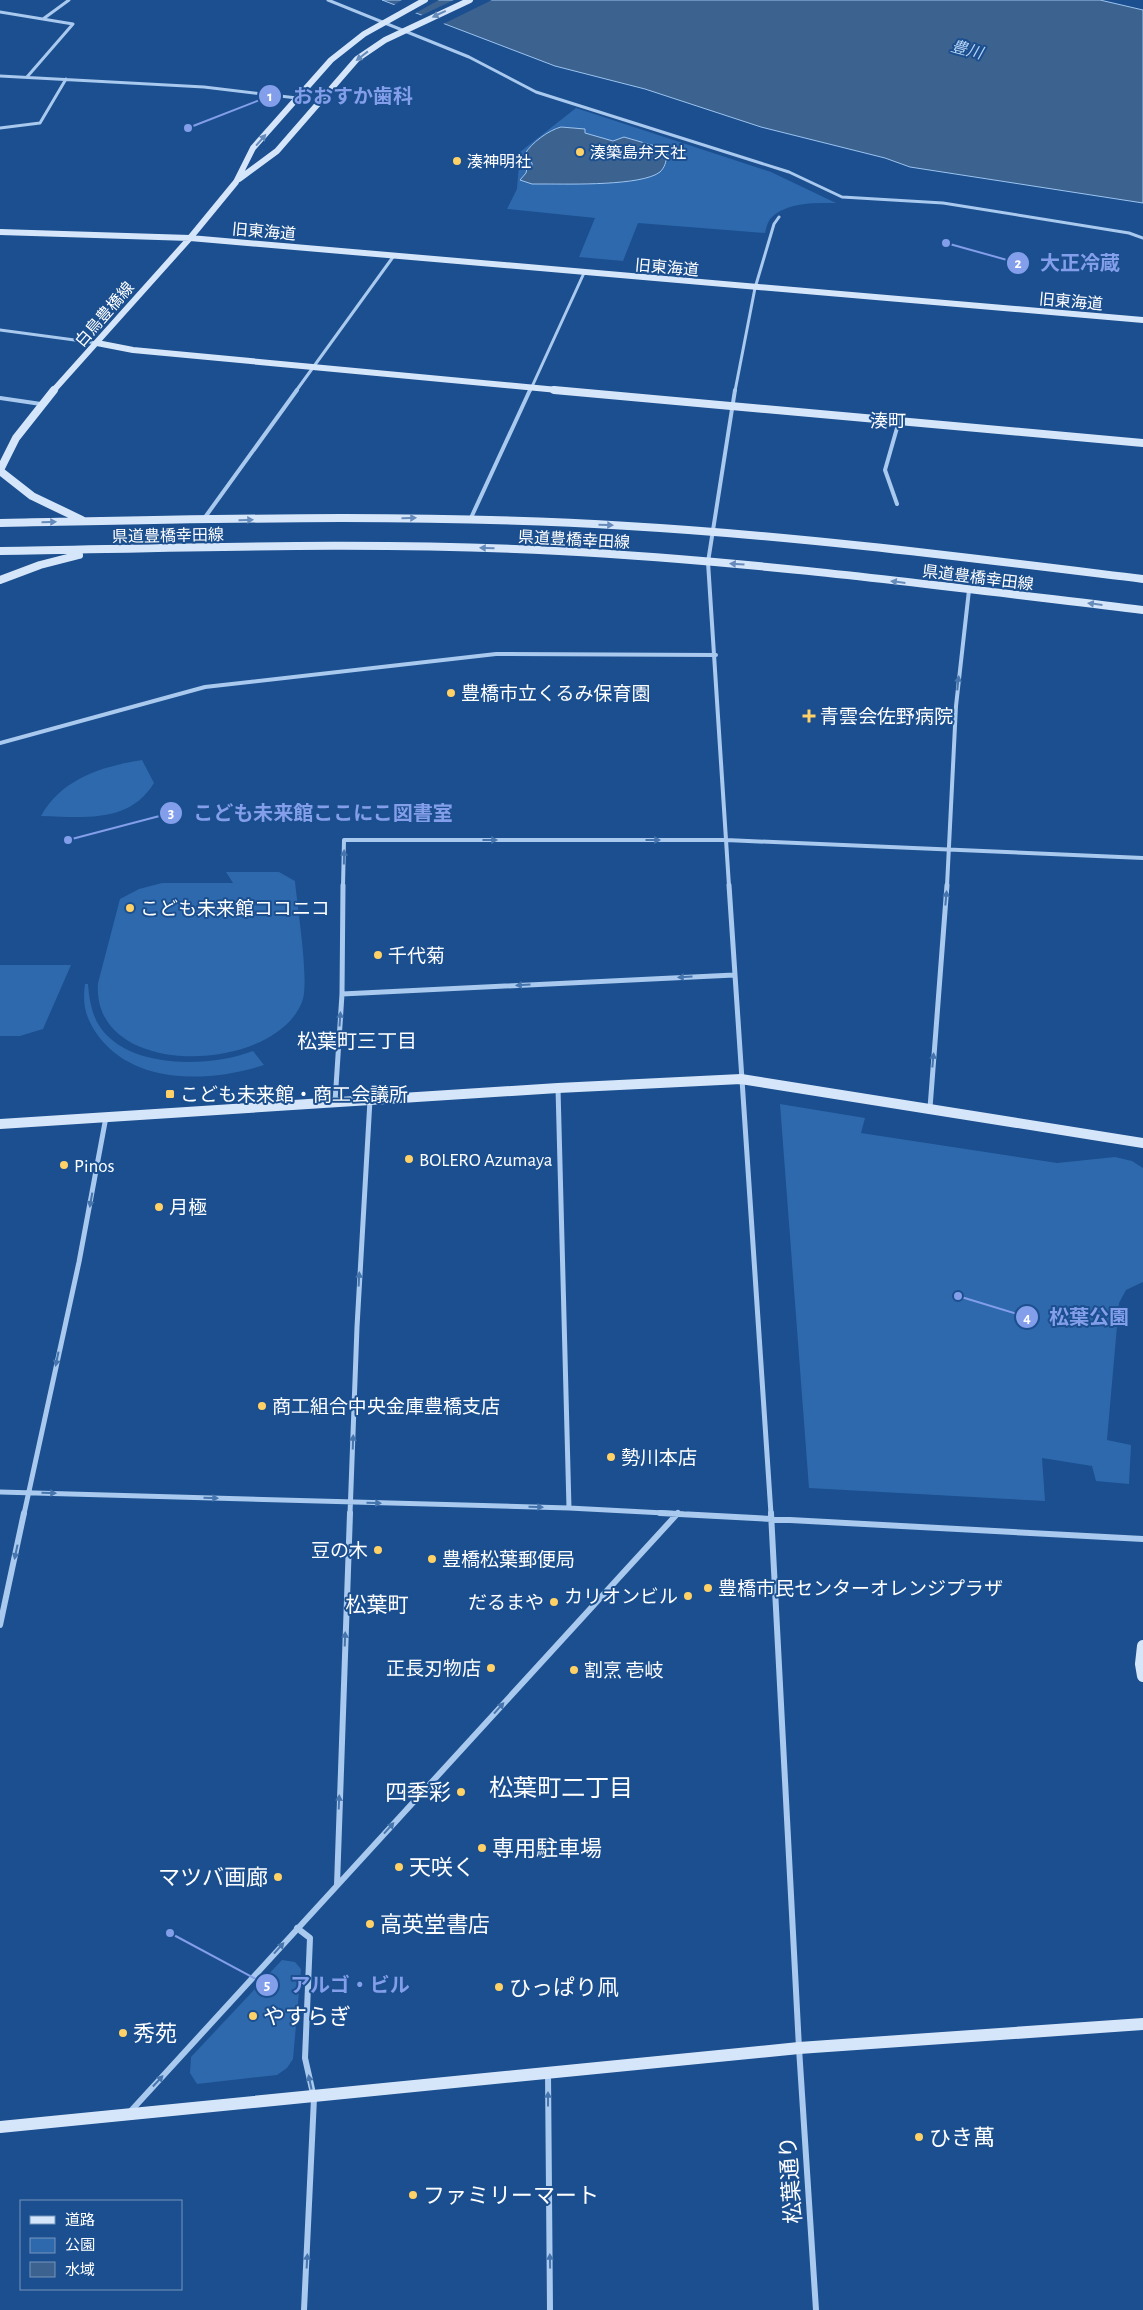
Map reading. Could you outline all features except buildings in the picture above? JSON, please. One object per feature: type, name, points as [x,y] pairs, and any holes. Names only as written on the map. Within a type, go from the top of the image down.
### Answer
[{"type":"main road","name":"白鳥豊橋線","points":[[0,470],[16,438],[41,404],[190,238],[236,182],[253,148],[297,98],[345,46],[425,0]]},
{"type":"main road","name":"白鳥豊橋線","points":[[236,182],[277,151],[357,59],[384,40],[470,0]]},
{"type":"main road","name":"旧東海道","points":[[0,232],[190,238],[393,257],[1143,320]]},
{"type":"main road","points":[[97,343],[133,350],[313,368],[1143,443]]},
{"type":"main road","points":[[0,470],[32,496],[67,514],[88,522]]},
{"type":"main road","name":"県道豊橋幸田線","points":[[0,524],[418,518],[714,531],[1143,578]]},
{"type":"main road","name":"県道豊橋幸田線","points":[[0,551],[411,546],[559,551],[767,566],[1143,610]]},
{"type":"main road","points":[[0,580],[40,565],[104,550]]},
{"type":"main road","points":[[0,1124],[558,1088],[741,1079],[1143,1143]]},
{"type":"main road","points":[[1143,1646],[1141,1664],[1143,1676]]},
{"type":"main road","points":[[0,2127],[314,2098],[548,2072],[799,2048],[1143,2024]]},
{"type":"street","points":[[43,19],[69,0]]},
{"type":"street","points":[[328,0],[469,57],[536,92],[789,172],[842,197],[943,203],[1113,230],[1143,238]]},
{"type":"street","points":[[0,12],[73,24],[27,77]]},
{"type":"street","points":[[0,76],[204,86],[297,98]]},
{"type":"street","points":[[0,128],[40,123],[66,79]]},
{"type":"street","name":"松葉通り","points":[[779,217],[774,224],[755,288],[732,406],[708,562],[716,655],[734,975],[771,1518],[799,2048],[816,2310]]},
{"type":"street","points":[[202,521],[393,257]]},
{"type":"street","points":[[470,520],[584,273]]},
{"type":"street","points":[[0,330],[97,343]]},
{"type":"street","points":[[0,398],[41,404]]},
{"type":"street","points":[[897,504],[885,470],[899,421]]},
{"type":"street","points":[[930,1108],[950,850],[956,706],[969,590]]},
{"type":"street","points":[[0,743],[205,686],[496,654],[716,655]]},
{"type":"street","points":[[335,1103],[342,994],[344,840],[726,840],[1143,858]]},
{"type":"street","points":[[342,994],[734,975]]},
{"type":"street","points":[[558,1088],[569,1508]]},
{"type":"street","points":[[337,1885],[357,1327],[370,1100]]},
{"type":"street","points":[[0,1625],[86,1226],[106,1117]]},
{"type":"street","points":[[0,1492],[569,1508],[1143,1539]]},
{"type":"street","points":[[125,2116],[678,1513]]},
{"type":"street","points":[[297,1928],[310,1938],[305,2058],[314,2098],[304,2310]]},
{"type":"street","points":[[548,2072],[550,2310]]},
{"type":"green space","points":[[576,108],[771,172],[836,203],[801,205],[785,209],[770,219],[765,233],[638,223],[623,261],[579,257],[595,218],[507,209],[517,189],[520,152]]},
{"type":"green space","points":[[142,760],[154,783],[144,796],[132,806],[118,812],[89,817],[41,816],[49,803],[60,792],[84,776],[113,766]]},
{"type":"green space","points":[[226,872],[279,872],[295,881],[305,979],[302,1002],[285,1026],[257,1043],[223,1053],[187,1056],[152,1051],[123,1037],[104,1015],[98,983],[120,899],[139,889],[162,883],[233,883]]},
{"type":"green space","points":[[0,965],[71,965],[43,1029],[20,1036],[0,1036]]},
{"type":"green space","points":[[85,984],[88,984],[93,1013],[97,1022],[109,1038],[126,1049],[146,1057],[168,1061],[191,1062],[235,1057],[253,1051],[264,1065],[243,1071],[199,1077],[176,1076],[154,1072],[133,1064],[115,1053],[99,1037],[86,1012],[84,999]]},
{"type":"green space","points":[[780,1104],[865,1118],[861,1133],[1057,1163],[1115,1157],[1132,1161],[1143,1168],[1143,1282],[1126,1290],[1119,1303],[1107,1440],[1131,1445],[1129,1484],[1096,1481],[1092,1466],[1042,1458],[1045,1501],[809,1488]]},
{"type":"green space","points":[[282,1960],[295,1962],[301,1969],[293,2059],[287,2068],[277,2075],[197,2084],[190,2073],[191,2057]]},
{"type":"water","name":"豊川","points":[[382,0],[1100,0],[1143,10],[1143,203],[910,167],[885,158],[761,127],[645,89],[555,66]]},
{"type":"water","points":[[561,127],[585,129],[585,133],[613,141],[624,137],[655,146],[667,155],[665,164],[660,172],[651,177],[622,182],[532,184],[520,180],[526,173],[527,168],[532,167],[532,163],[525,154],[531,146],[551,131]]},
{"type":"pier","points":[[402,0],[439,0],[412,15],[391,7]]},
{"type":"pier","points":[[454,0],[492,0],[439,26],[418,17]]},
{"type":"place","name":"おおすか歯科","points":[[188,128]]},
{"type":"place","name":"湊築島弁天社","points":[[580,152]]},
{"type":"place","name":"湊神明社","points":[[457,161]]},
{"type":"place","name":"大正冷蔵","points":[[946,243]]},
{"type":"place","name":"豊橋市立くるみ保育園","points":[[451,693]]},
{"type":"place","name":"青雲会佐野病院","points":[[809,716]]},
{"type":"place","name":"こども未来館ここにこ図書室","points":[[68,840]]},
{"type":"place","name":"こども未来館ココニコ","points":[[130,908]]},
{"type":"place","name":"千代菊","points":[[378,955]]},
{"type":"place","name":"こども未来館・商工会議所","points":[[170,1094]]},
{"type":"place","name":"BOLERO Azumaya","points":[[409,1159]]},
{"type":"place","name":"Pinos","points":[[64,1165]]},
{"type":"place","name":"月極","points":[[159,1207]]},
{"type":"place","name":"松葉公園","points":[[958,1296]]},
{"type":"place","name":"商工組合中央金庫豊橋支店","points":[[262,1406]]},
{"type":"place","name":"勢川本店","points":[[611,1457]]},
{"type":"place","name":"豆の木","points":[[378,1550]]},
{"type":"place","name":"豊橋松葉郵便局","points":[[432,1559]]},
{"type":"place","name":"豊橋市民センターオレンジプラザ","points":[[708,1588]]},
{"type":"place","name":"カリオンビル","points":[[688,1596]]},
{"type":"place","name":"だるまや","points":[[554,1602]]},
{"type":"place","name":"正長刃物店","points":[[491,1668]]},
{"type":"place","name":"割烹 壱岐","points":[[574,1670]]},
{"type":"place","name":"四季彩","points":[[461,1792]]},
{"type":"place","name":"専用駐車場","points":[[482,1848]]},
{"type":"place","name":"天咲く","points":[[399,1867]]},
{"type":"place","name":"マツバ画廊","points":[[278,1877]]},
{"type":"place","name":"高英堂書店","points":[[370,1924]]},
{"type":"place","name":"アルゴ・ビル","points":[[170,1933]]},
{"type":"place","name":"ひっぱり凧","points":[[499,1987]]},
{"type":"place","name":"やすらぎ","points":[[253,2016]]},
{"type":"place","name":"秀苑","points":[[123,2033]]},
{"type":"place","name":"ひき萬","points":[[919,2137]]},
{"type":"place","name":"ファミリーマート","points":[[413,2195]]},
{"type":"district","name":"湊町","points":[[888,421]]},
{"type":"district","name":"松葉町三丁目","points":[[357,1041]]},
{"type":"district","name":"松葉町","points":[[377,1605]]},
{"type":"district","name":"松葉町二丁目","points":[[561,1788]]}]
